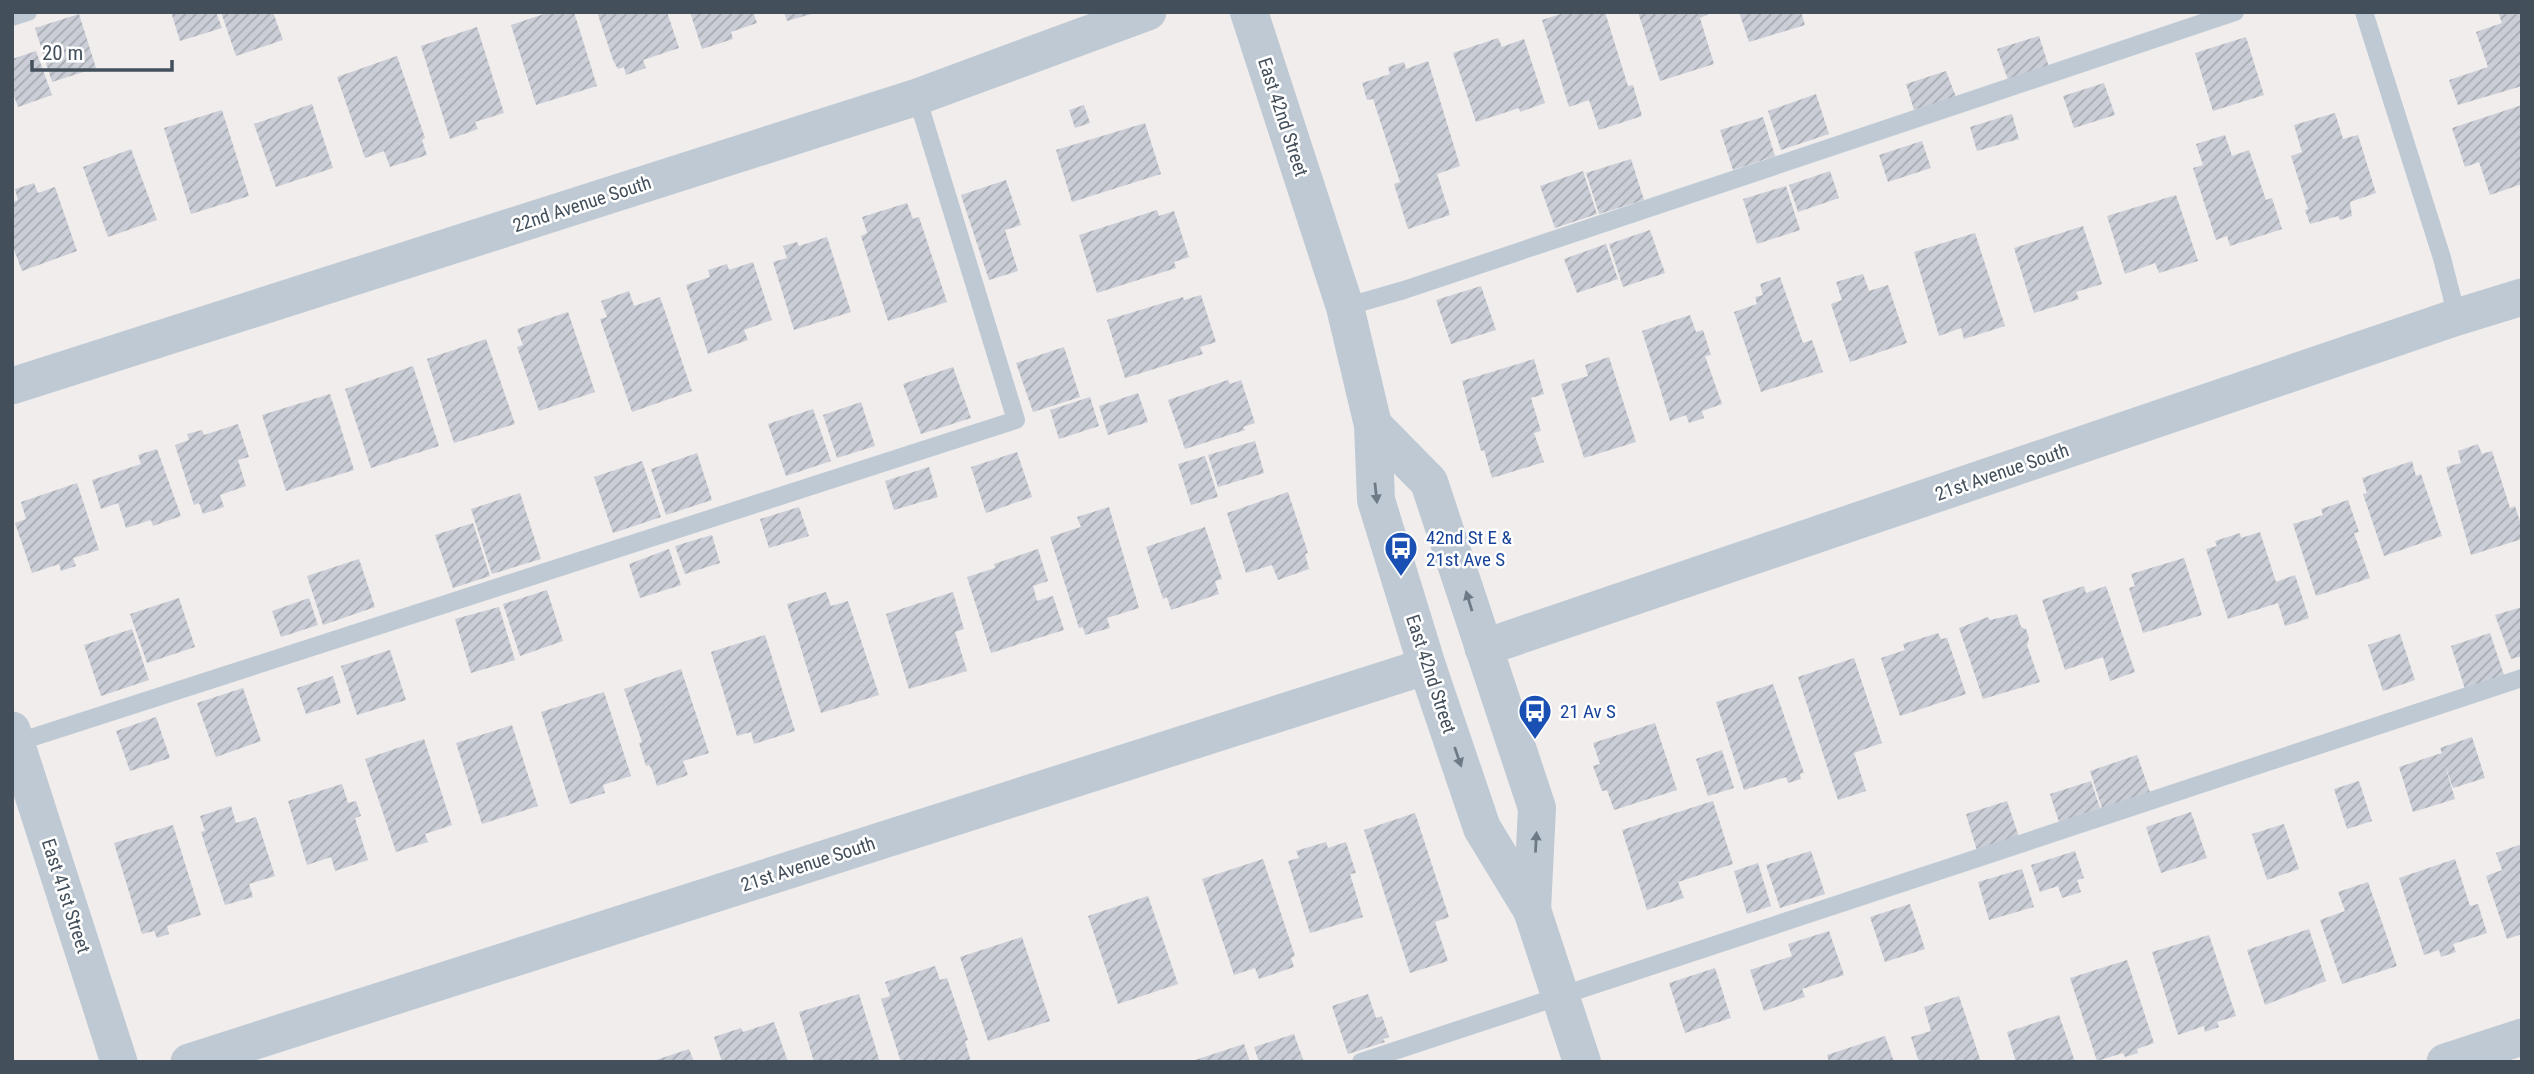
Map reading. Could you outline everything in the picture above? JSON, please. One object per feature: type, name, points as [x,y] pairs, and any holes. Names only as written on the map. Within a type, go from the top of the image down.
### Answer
[{"type":"street","name":"22nd Avenue South","points":[[12,386],[917,97],[1148,12]]},
{"type":"street","name":"East 42nd Street","points":[[1249,12],[1345,307],[1373,425],[1376,500],[1427,666],[1482,828],[1532,910],[1581,1062]]},
{"type":"street","name":"21st Avenue South","points":[[1483,648],[2522,297]]},
{"type":"street","name":"East 42nd Street","points":[[1373,425],[1429,482],[1537,808],[1532,910]]},
{"type":"street","name":"21st Avenue South","points":[[189,1062],[1427,666]]},
{"type":"street","name":"East 41st Street","points":[[14,739],[119,1062]]},
{"type":"street","points":[[2445,1062],[2522,1037]]},
{"type":"lane","points":[[12,18],[28,12]]},
{"type":"lane","points":[[1345,307],[1404,290],[2235,12]]},
{"type":"lane","points":[[2364,12],[2442,258],[2457,317]]},
{"type":"lane","points":[[14,739],[1016,420],[917,97]]},
{"type":"lane","points":[[1361,1062],[2522,678]]},
{"type":"building","points":[[171,12],[216,12],[222,28],[180,41]]},
{"type":"building","points":[[221,12],[273,12],[283,40],[236,56]]},
{"type":"building","points":[[550,12],[574,12],[597,86],[536,105],[511,25]]},
{"type":"building","points":[[597,12],[667,12],[679,48],[643,60],[646,68],[626,75],[624,67],[618,69],[613,60]]},
{"type":"building","points":[[690,12],[753,12],[757,23],[731,32],[733,39],[702,49]]},
{"type":"building","points":[[784,12],[815,12],[815,13],[787,21]]},
{"type":"building","points":[[1567,12],[1605,12],[1628,86],[1633,85],[1642,116],[1599,130],[1589,100],[1569,107],[1542,20]]},
{"type":"building","points":[[1638,12],[1713,12],[1700,18],[1714,64],[1660,81]]},
{"type":"building","points":[[1739,12],[1801,12],[1805,25],[1749,42]]},
{"type":"building","points":[[2498,12],[2522,12],[2522,86],[2458,105],[2449,80],[2488,67],[2476,32],[2502,23]]},
{"type":"building","points":[[79,14],[96,68],[52,82],[35,28]]},
{"type":"building","points":[[477,27],[504,113],[475,122],[478,129],[450,139],[421,46]]},
{"type":"building","points":[[2039,36],[2049,67],[2008,80],[1997,49]]},
{"type":"building","points":[[2246,37],[2264,95],[2213,111],[2195,53]]},
{"type":"building","points":[[1498,38],[1502,47],[1524,39],[1545,103],[1476,122],[1453,53]]},
{"type":"building","points":[[36,51],[52,95],[18,107],[12,91],[12,59]]},
{"type":"building","points":[[397,56],[425,138],[422,140],[427,155],[390,167],[384,151],[365,158],[337,77]]},
{"type":"building","points":[[1428,61],[1460,166],[1437,174],[1450,215],[1408,229],[1394,184],[1400,182],[1373,99],[1367,100],[1362,83],[1390,74],[1388,67],[1404,62],[1406,69]]},
{"type":"building","points":[[1946,71],[1956,97],[1914,110],[1906,84]]},
{"type":"building","points":[[2104,83],[2115,115],[2074,128],[2063,96]]},
{"type":"building","points":[[1816,94],[1829,134],[1781,150],[1768,111]]},
{"type":"building","points":[[312,104],[333,168],[276,187],[254,124]]},
{"type":"building","points":[[1084,105],[1090,123],[1075,128],[1069,110]]},
{"type":"building","points":[[2522,105],[2522,184],[2490,195],[2479,162],[2465,167],[2452,128]]},
{"type":"building","points":[[222,110],[249,196],[191,214],[164,128]]},
{"type":"building","points":[[2335,113],[2343,139],[2358,135],[2376,193],[2350,202],[2352,216],[2340,220],[2338,216],[2310,224],[2305,210],[2308,209],[2291,156],[2302,152],[2294,125]]},
{"type":"building","points":[[2012,114],[2019,139],[1977,151],[1970,127]]},
{"type":"building","points":[[1763,117],[1775,156],[1733,170],[1720,130]]},
{"type":"building","points":[[1145,123],[1161,174],[1072,202],[1056,150]]},
{"type":"building","points":[[2225,135],[2232,156],[2249,150],[2266,200],[2272,198],[2282,229],[2230,246],[2227,236],[2216,240],[2193,168],[2203,165],[2196,144]]},
{"type":"building","points":[[1922,141],[1931,168],[1888,182],[1879,155]]},
{"type":"building","points":[[131,149],[157,220],[108,237],[83,167]]},
{"type":"building","points":[[1631,159],[1644,200],[1599,214],[1586,173]]},
{"type":"building","points":[[1583,171],[1597,214],[1555,228],[1540,186]]},
{"type":"building","points":[[1830,171],[1839,198],[1798,212],[1789,185]]},
{"type":"building","points":[[1006,180],[1021,225],[1005,230],[1018,271],[989,280],[961,195]]},
{"type":"building","points":[[34,183],[38,193],[55,187],[77,251],[22,271],[12,244],[12,202],[18,200],[15,189]]},
{"type":"building","points":[[1786,186],[1800,230],[1757,244],[1743,199]]},
{"type":"building","points":[[2176,195],[2198,261],[2159,273],[2155,263],[2125,274],[2107,216]]},
{"type":"building","points":[[907,203],[913,219],[919,217],[947,302],[888,321],[861,236],[867,233],[862,217]]},
{"type":"building","points":[[1157,210],[1159,216],[1174,211],[1189,257],[1174,262],[1176,268],[1097,293],[1079,235]]},
{"type":"building","points":[[2083,226],[2102,284],[2076,292],[2079,299],[2034,313],[2014,248]]},
{"type":"building","points":[[1650,230],[1665,273],[1623,287],[1609,244]]},
{"type":"building","points":[[1975,233],[2005,326],[1964,339],[1961,328],[1939,336],[1914,252]]},
{"type":"building","points":[[827,237],[851,312],[794,330],[773,262],[787,258],[783,246],[797,242],[799,246]]},
{"type":"building","points":[[1606,244],[1618,279],[1577,293],[1564,259]]},
{"type":"building","points":[[753,262],[772,320],[744,330],[748,340],[708,354],[686,285],[710,277],[708,270],[727,264],[729,270]]},
{"type":"building","points":[[1863,274],[1869,291],[1888,285],[1907,343],[1850,362],[1831,304],[1842,300],[1836,282]]},
{"type":"building","points":[[1780,277],[1803,343],[1812,340],[1823,372],[1761,392],[1734,312],[1757,304],[1755,297],[1763,295],[1760,284]]},
{"type":"building","points":[[1481,286],[1496,330],[1451,344],[1436,300]]},
{"type":"building","points":[[629,291],[634,306],[660,297],[692,391],[632,412],[600,319],[607,317],[601,301]]},
{"type":"building","points":[[1201,295],[1216,342],[1200,347],[1203,354],[1125,378],[1107,320],[1183,297],[1184,300]]},
{"type":"building","points":[[568,312],[595,392],[539,411],[517,347],[523,345],[517,329]]},
{"type":"building","points":[[1690,315],[1696,332],[1703,330],[1711,355],[1705,356],[1722,404],[1702,411],[1704,418],[1689,423],[1686,415],[1670,421],[1642,331]]},
{"type":"building","points":[[486,339],[515,424],[454,443],[427,359]]},
{"type":"building","points":[[1064,347],[1080,397],[1033,412],[1016,363]]},
{"type":"building","points":[[1609,357],[1636,442],[1584,458],[1561,384],[1588,376],[1585,365]]},
{"type":"building","points":[[1534,359],[1544,394],[1531,398],[1541,431],[1534,433],[1544,462],[1492,478],[1484,450],[1481,451],[1462,381]]},
{"type":"building","points":[[413,366],[439,446],[371,468],[345,389]]},
{"type":"building","points":[[953,367],[971,418],[921,434],[903,384]]},
{"type":"building","points":[[1228,380],[1230,384],[1241,380],[1255,423],[1243,427],[1245,430],[1185,449],[1168,400]]},
{"type":"building","points":[[1138,393],[1148,422],[1108,435],[1099,406]]},
{"type":"building","points":[[330,394],[354,470],[286,491],[262,415]]},
{"type":"building","points":[[1090,397],[1099,426],[1059,439],[1050,410]]},
{"type":"building","points":[[861,402],[875,446],[837,458],[823,415]]},
{"type":"building","points":[[813,409],[831,461],[786,476],[768,424]]},
{"type":"building","points":[[238,424],[249,457],[238,460],[246,486],[220,495],[224,507],[203,514],[199,503],[194,505],[175,445],[189,440],[187,434],[202,430],[204,435]]},
{"type":"building","points":[[1255,441],[1264,473],[1218,487],[1208,455]]},
{"type":"building","points":[[2478,444],[2482,454],[2492,451],[2510,508],[2515,506],[2522,528],[2522,539],[2471,555],[2446,467],[2461,463],[2458,451]]},
{"type":"building","points":[[157,449],[181,516],[153,526],[151,520],[126,528],[118,503],[101,509],[92,480],[141,464],[138,455]]},
{"type":"building","points":[[1017,452],[1032,497],[986,513],[971,467]]},
{"type":"building","points":[[697,453],[712,500],[666,515],[651,469]]},
{"type":"building","points":[[1205,456],[1218,497],[1191,505],[1178,464]]},
{"type":"building","points":[[642,461],[661,517],[613,533],[594,477]]},
{"type":"building","points":[[2412,461],[2416,476],[2421,474],[2442,536],[2384,556],[2363,494],[2367,493],[2362,478]]},
{"type":"building","points":[[929,467],[938,497],[894,510],[885,481]]},
{"type":"building","points":[[77,483],[99,550],[73,558],[76,566],[61,571],[59,564],[32,573],[15,523],[26,519],[21,502]]},
{"type":"building","points":[[1288,492],[1308,553],[1305,554],[1309,569],[1278,580],[1272,565],[1246,573],[1227,513]]},
{"type":"building","points":[[520,493],[541,559],[492,574],[471,509]]},
{"type":"building","points":[[2348,500],[2359,532],[2354,533],[2370,578],[2316,596],[2293,524],[2323,515],[2321,509]]},
{"type":"building","points":[[799,507],[809,536],[769,548],[760,519]]},
{"type":"building","points":[[1109,507],[1139,608],[1107,618],[1110,628],[1085,635],[1083,627],[1079,628],[1050,537],[1081,527],[1077,517]]},
{"type":"building","points":[[473,523],[490,576],[453,588],[435,535]]},
{"type":"building","points":[[1205,527],[1222,579],[1215,581],[1219,594],[1171,610],[1167,597],[1163,599],[1146,547]]},
{"type":"building","points":[[2260,532],[2276,582],[2295,575],[2309,618],[2285,626],[2278,603],[2228,619],[2206,549],[2217,546],[2215,541],[2240,533],[2241,538]]},
{"type":"building","points":[[712,535],[720,563],[685,574],[675,546]]},
{"type":"building","points":[[669,549],[681,585],[640,598],[629,564]]},
{"type":"building","points":[[1038,549],[1048,581],[1033,586],[1037,601],[1053,596],[1064,630],[991,653],[967,577],[995,568],[994,564]]},
{"type":"building","points":[[2184,558],[2202,615],[2143,633],[2129,588],[2135,586],[2131,574]]},
{"type":"building","points":[[359,559],[375,607],[323,625],[307,576]]},
{"type":"building","points":[[2084,586],[2086,593],[2106,586],[2135,672],[2110,681],[2103,657],[2065,670],[2042,600]]},
{"type":"building","points":[[547,590],[563,641],[520,656],[503,604]]},
{"type":"building","points":[[826,592],[831,606],[848,601],[879,695],[821,713],[787,604]]},
{"type":"building","points":[[953,592],[964,629],[955,632],[967,671],[909,689],[886,614]]},
{"type":"building","points":[[179,598],[195,647],[147,663],[130,614]]},
{"type":"building","points":[[309,598],[318,625],[281,637],[272,611]]},
{"type":"building","points":[[499,607],[515,660],[471,673],[455,619]]},
{"type":"building","points":[[2522,607],[2522,656],[2511,659],[2495,615]]},
{"type":"building","points":[[2017,614],[2021,627],[2026,629],[2029,638],[2027,645],[2040,682],[1983,699],[1959,628],[1988,617],[1990,620]]},
{"type":"building","points":[[132,629],[149,680],[101,696],[84,645]]},
{"type":"building","points":[[1938,633],[1941,639],[1947,638],[1966,694],[1900,716],[1881,658],[1905,650],[1903,644]]},
{"type":"building","points":[[2490,633],[2504,675],[2465,689],[2451,646]]},
{"type":"building","points":[[2400,634],[2415,680],[2383,691],[2368,645]]},
{"type":"building","points":[[765,635],[795,731],[754,744],[751,732],[737,736],[711,652]]},
{"type":"building","points":[[390,650],[406,700],[357,715],[341,666]]},
{"type":"building","points":[[1854,658],[1882,743],[1854,753],[1866,791],[1838,800],[1798,677]]},
{"type":"building","points":[[681,669],[709,753],[683,761],[688,775],[657,786],[652,770],[649,765],[646,766],[639,743],[642,742],[624,689]]},
{"type":"building","points":[[333,676],[341,703],[306,714],[297,688]]},
{"type":"building","points":[[1773,684],[1804,773],[1800,774],[1801,779],[1788,783],[1786,777],[1744,790],[1716,702]]},
{"type":"building","points":[[243,688],[261,741],[216,757],[197,703]]},
{"type":"building","points":[[604,692],[631,776],[603,785],[605,793],[570,804],[541,712]]},
{"type":"building","points":[[156,717],[170,758],[130,771],[116,731]]},
{"type":"building","points":[[1655,723],[1677,790],[1614,810],[1607,790],[1602,791],[1593,766],[1600,764],[1593,743]]},
{"type":"building","points":[[512,725],[538,806],[482,824],[456,743]]},
{"type":"building","points":[[2472,737],[2485,778],[2453,788],[2444,762],[2455,799],[2413,812],[2399,767],[2442,753],[2440,748]]},
{"type":"building","points":[[424,739],[452,825],[425,834],[428,842],[396,852],[365,759]]},
{"type":"building","points":[[1722,750],[1734,788],[1708,796],[1696,759]]},
{"type":"building","points":[[2137,755],[2150,792],[2102,808],[2090,771]]},
{"type":"building","points":[[2091,781],[2100,808],[2059,822],[2050,794]]},
{"type":"building","points":[[2359,781],[2372,821],[2347,829],[2334,789]]},
{"type":"building","points":[[342,784],[348,803],[356,801],[361,816],[355,818],[368,860],[335,871],[331,857],[307,865],[288,801]]},
{"type":"building","points":[[1713,801],[1733,864],[1678,882],[1684,898],[1647,910],[1622,830]]},
{"type":"building","points":[[2007,801],[2019,837],[1977,851],[1966,814]]},
{"type":"building","points":[[231,806],[236,823],[256,817],[275,876],[249,884],[253,897],[225,905],[201,832],[205,831],[200,816]]},
{"type":"building","points":[[2191,812],[2207,858],[2161,873],[2146,827]]},
{"type":"building","points":[[1415,813],[1449,917],[1435,922],[1448,961],[1410,973],[1364,830]]},
{"type":"building","points":[[2284,824],[2299,869],[2267,880],[2252,834]]},
{"type":"building","points":[[173,825],[201,915],[167,926],[169,934],[157,938],[154,931],[142,934],[114,843]]},
{"type":"building","points":[[1326,842],[1328,848],[1346,842],[1356,873],[1350,874],[1363,917],[1310,933],[1288,861],[1299,858],[1296,851]]},
{"type":"building","points":[[2522,844],[2522,934],[2507,939],[2486,876],[2502,870],[2496,853]]},
{"type":"building","points":[[1811,851],[1825,894],[1780,908],[1766,865]]},
{"type":"building","points":[[2075,851],[2084,878],[2077,880],[2081,892],[2062,898],[2058,886],[2040,892],[2031,865]]},
{"type":"building","points":[[1263,859],[1295,956],[1291,958],[1294,967],[1259,979],[1255,968],[1234,975],[1202,879]]},
{"type":"building","points":[[2455,859],[2470,906],[2478,904],[2487,933],[2453,944],[2456,952],[2441,957],[2439,950],[2424,955],[2399,878]]},
{"type":"building","points":[[1758,863],[1771,906],[1747,914],[1734,871]]},
{"type":"building","points":[[2022,869],[2034,907],[1989,920],[1978,882]]},
{"type":"building","points":[[2368,882],[2397,966],[2342,984],[2320,920],[2345,911],[2338,892]]},
{"type":"building","points":[[1148,896],[1178,984],[1118,1004],[1088,916]]},
{"type":"building","points":[[1910,904],[1925,949],[1885,962],[1870,917]]},
{"type":"building","points":[[2309,929],[2326,981],[2265,1005],[2247,950]]},
{"type":"building","points":[[1829,931],[1844,975],[1802,989],[1805,997],[1764,1011],[1750,970],[1792,956],[1788,944]]},
{"type":"building","points":[[2209,935],[2236,1016],[2217,1022],[2219,1027],[2205,1032],[2204,1026],[2178,1035],[2152,952]]},
{"type":"building","points":[[1022,937],[1050,1021],[988,1041],[960,957]]},
{"type":"building","points":[[2127,960],[2154,1043],[2137,1049],[2138,1053],[2125,1057],[2123,1053],[2097,1061],[2070,978]]},
{"type":"building","points":[[935,966],[940,980],[947,978],[968,1040],[965,1041],[971,1062],[901,1062],[881,999],[890,996],[885,982]]},
{"type":"building","points":[[1715,968],[1731,1018],[1685,1033],[1669,983]]},
{"type":"building","points":[[859,994],[880,1062],[814,1062],[799,1012]]},
{"type":"building","points":[[1368,994],[1376,1018],[1382,1016],[1389,1037],[1383,1039],[1385,1042],[1348,1054],[1332,1006]]},
{"type":"building","points":[[1959,996],[1981,1062],[1919,1062],[1911,1037],[1931,1031],[1924,1007]]},
{"type":"building","points":[[2059,1015],[2075,1062],[2016,1062],[2007,1032]]},
{"type":"building","points":[[774,1022],[788,1062],[722,1062],[714,1037],[741,1028],[743,1032]]},
{"type":"building","points":[[1294,1034],[1304,1062],[1259,1062],[1254,1047]]},
{"type":"building","points":[[1885,1036],[1894,1062],[1829,1062],[1827,1055]]},
{"type":"building","points":[[1244,1044],[1250,1062],[1192,1062],[1192,1061]]},
{"type":"building","points":[[689,1049],[694,1062],[653,1062],[653,1061]]},
{"type":"place","name":"42nd St E & 21st Ave S","points":[[1401,578]]},
{"type":"place","name":"21 Av S","points":[[1535,741]]}]
